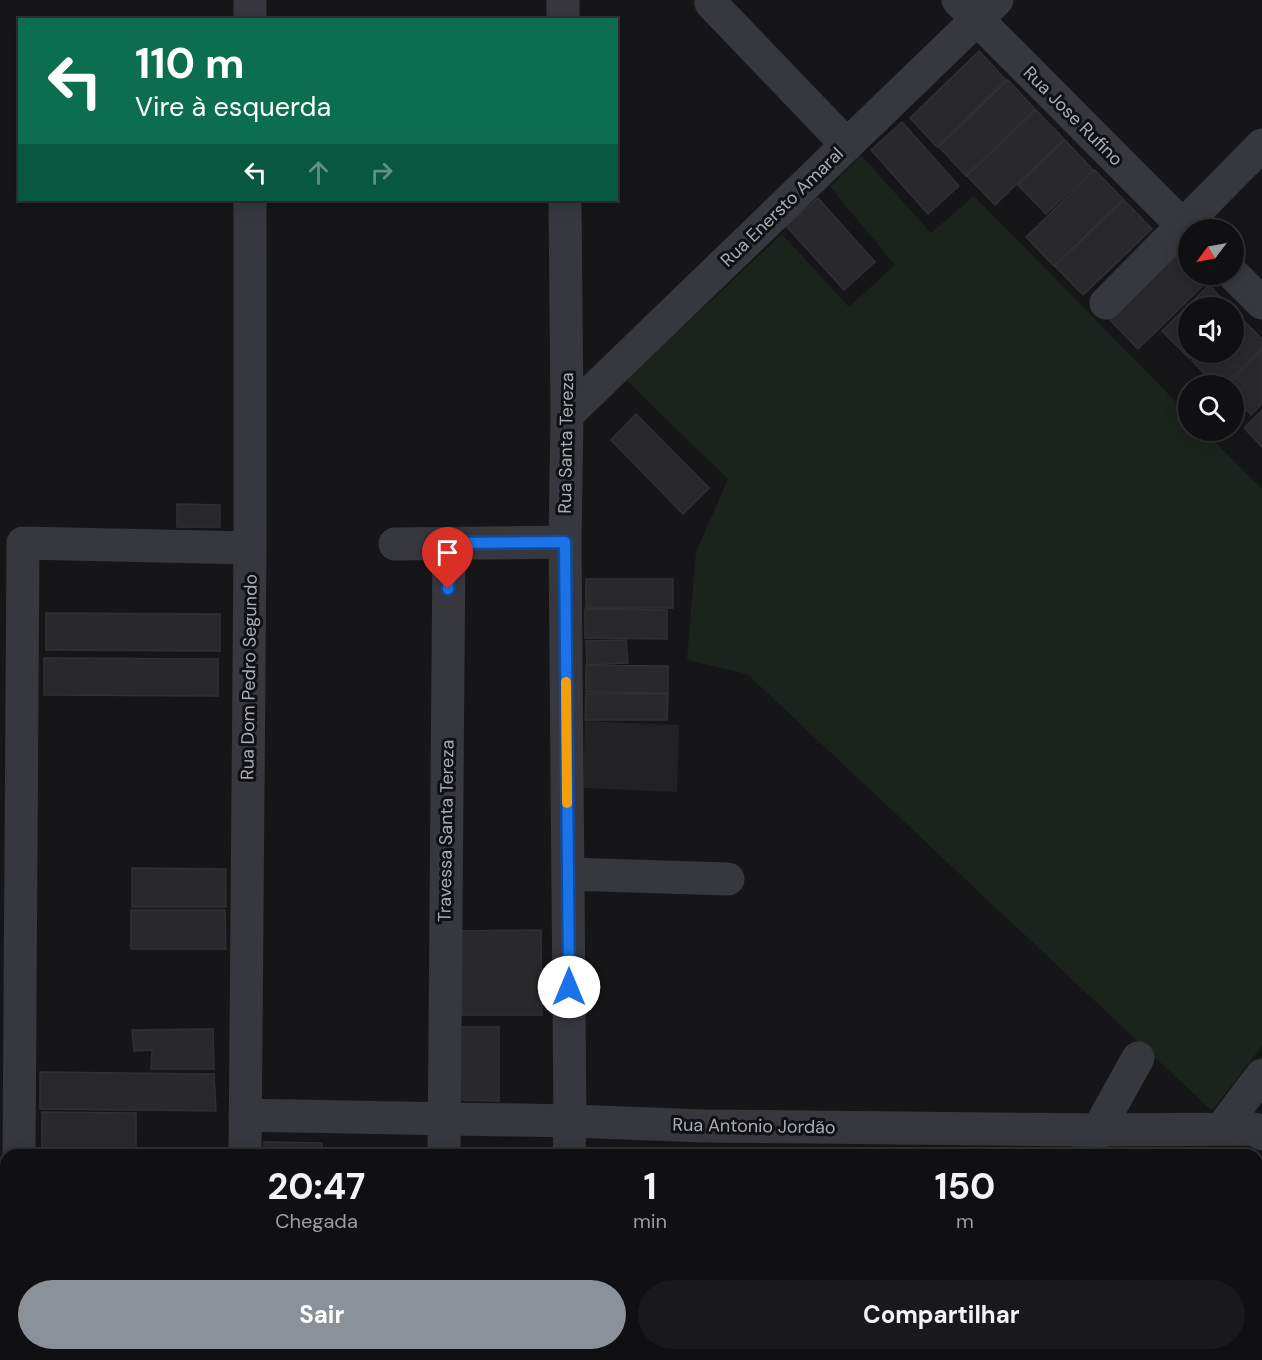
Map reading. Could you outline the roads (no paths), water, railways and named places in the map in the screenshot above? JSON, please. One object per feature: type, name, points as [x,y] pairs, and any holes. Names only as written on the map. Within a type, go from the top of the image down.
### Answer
[{"type":"street","points":[[250,0],[250,18]]},
{"type":"street","points":[[563,0],[563,18]]},
{"type":"street","points":[[711,3],[847,145]]},
{"type":"street","name":"Rua Enersto Amaral","points":[[567,415],[847,145],[977,7]]},
{"type":"street","name":"Rua Jose Rufino","points":[[977,7],[1178,222]]},
{"type":"street","points":[[1194,219],[1262,144]]},
{"type":"street","name":"Rua Dom Pedro Segundo","points":[[245,1149],[250,548],[250,201]]},
{"type":"street","name":"Rua Santa Tereza","points":[[565,201],[569,1149]]},
{"type":"street","points":[[1106,303],[1178,236]]},
{"type":"street","points":[[1244,285],[1262,303]]},
{"type":"street","points":[[395,544],[565,542]]},
{"type":"street","points":[[19,1149],[23,543],[250,548]]},
{"type":"street","name":"Travessa Santa Tereza","points":[[444,1149],[449,543]]},
{"type":"street","points":[[568,874],[728,879]]},
{"type":"street","points":[[1093,1143],[1138,1058]]},
{"type":"street","points":[[1221,1130],[1262,1075]]},
{"type":"street","name":"Rua Antonio Jordão","points":[[245,1115],[570,1121],[704,1141],[1093,1143],[1221,1130],[1255,1129],[1262,1134]]}]
